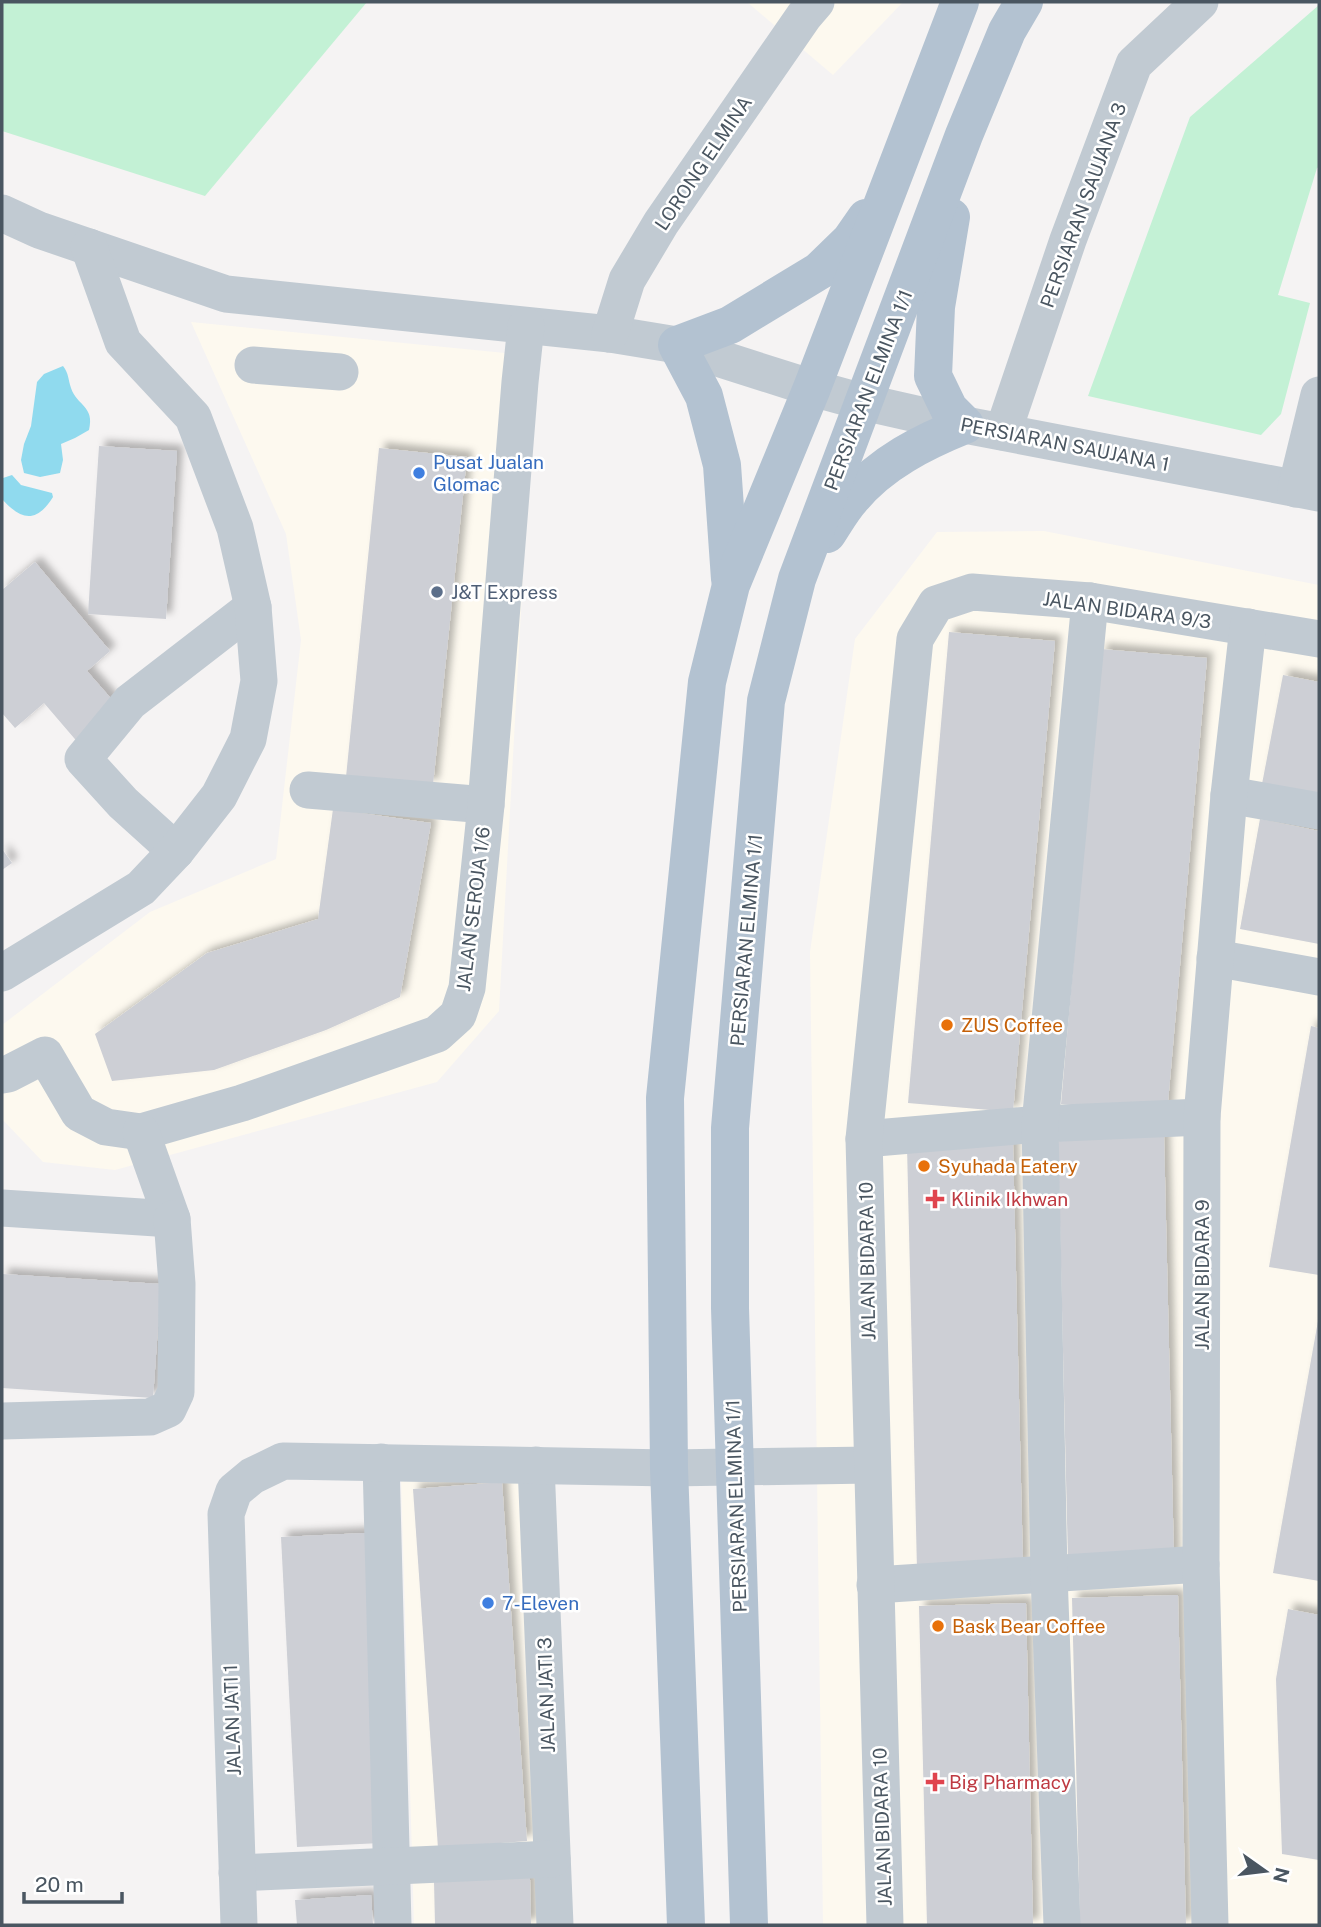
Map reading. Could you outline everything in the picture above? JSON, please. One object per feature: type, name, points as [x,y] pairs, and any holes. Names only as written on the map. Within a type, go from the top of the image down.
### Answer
[{"type":"main road","points":[[686,1925],[669,1468],[665,1098],[706,682],[731,585],[812,388],[960,2]]},
{"type":"main road","name":"PERSIARAN ELMINA 1/1","points":[[749,1925],[730,1308],[730,1128],[766,701],[797,579],[964,135],[1007,31],[1024,2]]},
{"type":"main road","points":[[797,579],[852,498],[888,464],[933,438],[965,425],[949,408],[933,376],[936,307],[964,135]]},
{"type":"main road","points":[[731,585],[722,465],[704,396],[677,345],[730,325],[819,271],[850,241],[889,186]]},
{"type":"street","name":"PERSIARAN SAUJANA 3","points":[[1003,432],[1068,240],[1134,64],[1200,2]]},
{"type":"street","name":"LORONG ELMINA","points":[[610,334],[627,280],[654,234],[803,6]]},
{"type":"street","points":[[2,213],[39,230],[226,294],[610,334],[677,345],[812,388]]},
{"type":"street","points":[[2,973],[141,888],[176,851],[219,796],[248,739],[259,681],[253,607],[235,528],[193,417],[123,342],[89,247]]},
{"type":"street","name":"JALAN SEROJA 1/6","points":[[2,1075],[45,1055],[79,1113],[106,1127],[142,1132],[242,1104],[437,1034],[458,1015],[467,988],[486,805],[526,326]]},
{"type":"street","points":[[253,365],[340,372]]},
{"type":"street","name":"PERSIARAN SAUJANA 1","points":[[812,388],[965,425],[1308,491]]},
{"type":"street","points":[[1308,491],[1319,396]]},
{"type":"street","name":"JALAN BIDARA 9/3","points":[[936,604],[972,592],[1090,601],[1319,639]]},
{"type":"street","points":[[1062,1925],[1049,1574],[1040,1124],[1090,601]]},
{"type":"street","name":"JALAN BIDARA 10","points":[[885,1925],[864,1139],[915,639],[936,604]]},
{"type":"street","points":[[176,851],[123,803],[83,759],[130,702],[253,607]]},
{"type":"street","name":"JALAN BIDARA 9","points":[[1210,1925],[1201,1564],[1202,1117],[1229,795],[1248,627]]},
{"type":"street","points":[[308,790],[486,805]]},
{"type":"street","points":[[1229,795],[1319,811]]},
{"type":"street","points":[[1215,958],[1319,977]]},
{"type":"street","points":[[864,1139],[1040,1124],[1202,1117]]},
{"type":"street","points":[[2,1421],[150,1417],[168,1409],[176,1392],[177,1284],[172,1219],[142,1132]]},
{"type":"street","points":[[2,1208],[172,1219]]},
{"type":"street","name":"JALAN JATI 1","points":[[239,1925],[226,1514],[234,1491],[252,1476],[283,1461],[381,1462]]},
{"type":"street","points":[[393,1925],[381,1462],[669,1468],[872,1465]]},
{"type":"street","name":"JALAN JATI 3","points":[[537,1465],[555,1925]]},
{"type":"street","points":[[875,1584],[1201,1564]]},
{"type":"street","points":[[237,1873],[552,1859]]},
{"type":"shaded area","points":[[747,2],[903,2],[833,75]]},
{"type":"shaded area","points":[[191,322],[535,356],[499,1011],[437,1082],[115,1170],[43,1162],[2,1119],[2,1025],[150,912],[276,859],[301,640],[286,534]]},
{"type":"shaded area","points":[[1044,531],[1319,585],[1319,1925],[823,1925],[810,952],[855,639],[937,532]]},
{"type":"shaded area","points":[[535,1474],[547,1925],[414,1925],[401,1479]]},
{"type":"green space","points":[[2,2],[367,2],[205,196],[2,131]]},
{"type":"green space","points":[[1319,5],[1319,167],[1278,295],[1310,303],[1281,414],[1261,435],[1088,396],[1190,117]]},
{"type":"water","points":[[63,366],[74,394],[88,411],[89,430],[61,444],[63,460],[60,473],[40,477],[24,473],[21,460],[31,426],[37,382],[44,374]]},
{"type":"water","points":[[12,475],[21,485],[52,493],[53,497],[41,512],[22,515],[2,499],[3,478]]},
{"type":"building","points":[[99,446],[177,451],[166,619],[88,614]]},
{"type":"building","points":[[379,448],[467,457],[433,785],[346,777]]},
{"type":"building","points":[[35,562],[110,651],[87,671],[121,710],[80,745],[44,703],[15,728],[2,713],[2,590]]},
{"type":"building","points":[[949,632],[1055,641],[1013,1112],[908,1103]]},
{"type":"building","points":[[1101,649],[1207,658],[1167,1114],[1061,1104]]},
{"type":"building","points":[[1283,675],[1319,682],[1319,795],[1262,784]]},
{"type":"building","points":[[333,809],[431,823],[400,997],[326,1030],[214,1070],[112,1081],[95,1034],[207,953],[318,919]]},
{"type":"building","points":[[1260,819],[1319,831],[1319,944],[1240,929]]},
{"type":"building","points":[[2,849],[12,863],[2,870]]},
{"type":"building","points":[[1311,1026],[1319,1028],[1319,1275],[1269,1267]]},
{"type":"building","points":[[1164,1134],[1174,1559],[1068,1562],[1058,1137]]},
{"type":"building","points":[[1013,1143],[1023,1567],[917,1570],[907,1146]]},
{"type":"building","points":[[2,1274],[161,1284],[153,1398],[2,1388]]},
{"type":"building","points":[[1319,1321],[1319,1581],[1273,1573]]},
{"type":"building","points":[[502,1482],[527,1841],[438,1848],[413,1489]]},
{"type":"building","points":[[365,1533],[381,1843],[297,1847],[281,1537]]},
{"type":"building","points":[[1178,1595],[1186,1925],[1080,1925],[1072,1598]]},
{"type":"building","points":[[1026,1603],[1033,1925],[927,1925],[919,1606]]},
{"type":"building","points":[[1288,1609],[1319,1615],[1319,1860],[1282,1854],[1276,1679]]},
{"type":"building","points":[[530,1878],[531,1925],[435,1925],[434,1881]]},
{"type":"building","points":[[371,1895],[373,1925],[297,1925],[295,1900]]},
{"type":"place","name":"Pusat Jualan Glomac","points":[[419,473]]},
{"type":"place","name":"J&T Express","points":[[437,592]]},
{"type":"place","name":"ZUS Coffee","points":[[947,1025]]},
{"type":"place","name":"Syuhada Eatery","points":[[924,1166]]},
{"type":"place","name":"Klinik Ikhwan","points":[[935,1199]]},
{"type":"place","name":"7-Eleven","points":[[488,1603]]},
{"type":"place","name":"Bask Bear Coffee","points":[[938,1626]]},
{"type":"place","name":"Big Pharmacy","points":[[935,1782]]}]
